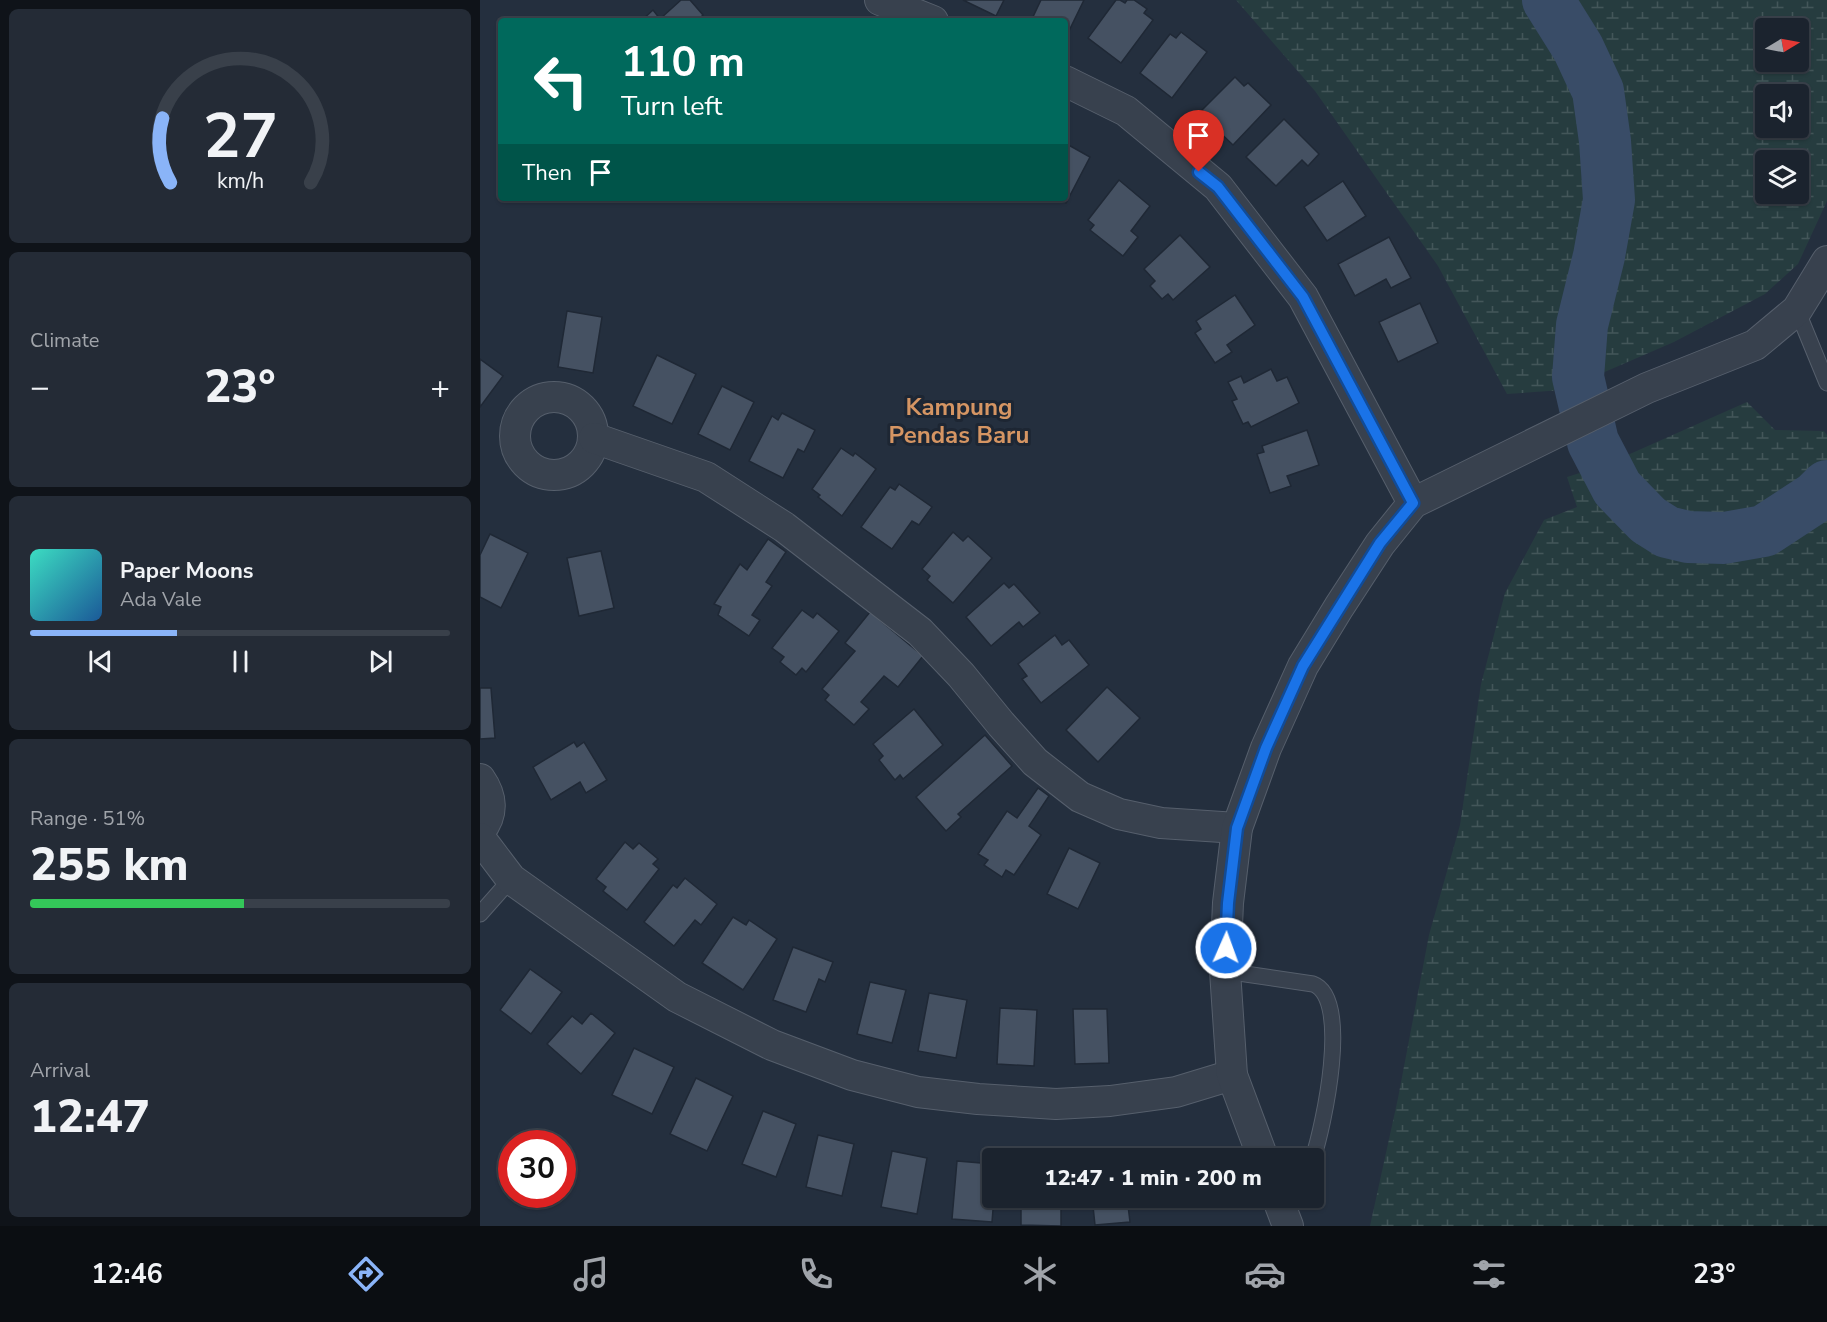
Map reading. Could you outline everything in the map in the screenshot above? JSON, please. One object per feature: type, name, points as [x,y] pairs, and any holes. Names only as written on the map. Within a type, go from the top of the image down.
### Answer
[{"type":"street","points":[[880,0],[925,18]]},
{"type":"street","points":[[1068,82],[1126,111],[1218,187],[1303,297],[1413,503]]},
{"type":"street","points":[[1259,1148],[1232,1075],[1225,971],[1228,903],[1237,828],[1266,748],[1303,666],[1380,543],[1413,503],[1647,388],[1755,345],[1797,310],[1827,261]]},
{"type":"street","points":[[594,438],[706,477],[784,527],[920,632],[961,675],[1000,724],[1035,762],[1080,797],[1119,814],[1161,823],[1237,828]]},
{"type":"street","points":[[480,779],[487,788],[490,800],[490,812],[480,831]]},
{"type":"street","points":[[480,838],[511,879],[677,997],[772,1045],[852,1075],[918,1092],[1056,1104],[1110,1101],[1176,1092],[1232,1075]]},
{"type":"lane","points":[[1797,310],[1827,383]]},
{"type":"lane","points":[[480,914],[511,879]]},
{"type":"lane","points":[[1225,971],[1313,984],[1319,986],[1328,1001],[1333,1052],[1328,1096],[1315,1148]]},
{"type":"green space","points":[[1236,0],[1827,0],[1827,201],[1798,264],[1765,294],[1674,342],[1563,390],[1507,394],[1438,266],[1315,91]]},
{"type":"green space","points":[[1747,402],[1775,430],[1824,431],[1827,435],[1827,1226],[1370,1226],[1398,1098],[1429,935],[1460,825],[1481,684],[1505,593],[1544,520],[1577,507],[1567,477],[1605,465]]},
{"type":"building","points":[[681,0],[690,0],[703,15],[700,18],[661,18]]},
{"type":"building","points":[[963,0],[1004,0],[996,16]]},
{"type":"building","points":[[1041,0],[1084,0],[1068,33],[1068,18],[1032,18]]},
{"type":"building","points":[[1116,0],[1125,3],[1127,0],[1134,0],[1147,9],[1144,13],[1153,20],[1121,63],[1088,38]]},
{"type":"building","points":[[653,10],[659,18],[644,18]]},
{"type":"building","points":[[1181,32],[1207,52],[1172,98],[1140,73],[1170,34],[1176,38]]},
{"type":"building","points":[[1235,77],[1244,86],[1248,83],[1271,105],[1233,145],[1210,123],[1211,119],[1202,110]]},
{"type":"building","points":[[1284,119],[1319,154],[1308,166],[1302,160],[1276,186],[1246,157]]},
{"type":"building","points":[[1068,145],[1090,157],[1068,199]]},
{"type":"building","points":[[1119,180],[1150,206],[1131,231],[1138,237],[1123,256],[1090,230],[1094,225],[1088,220]]},
{"type":"building","points":[[1343,181],[1366,216],[1327,241],[1304,207]]},
{"type":"building","points":[[1180,235],[1210,267],[1173,300],[1168,294],[1162,299],[1150,286],[1155,281],[1144,269]]},
{"type":"building","points":[[1389,237],[1411,278],[1391,288],[1386,279],[1355,296],[1338,264]]},
{"type":"building","points":[[1235,295],[1255,325],[1227,345],[1232,352],[1215,363],[1195,333],[1201,329],[1196,321]]},
{"type":"building","points":[[1420,303],[1438,343],[1398,362],[1379,322]]},
{"type":"building","points":[[567,311],[602,317],[593,373],[558,367]]},
{"type":"building","points":[[657,355],[696,374],[672,424],[633,406]]},
{"type":"building","points":[[480,359],[503,376],[480,407]]},
{"type":"building","points":[[1271,369],[1277,381],[1287,377],[1299,403],[1251,427],[1248,422],[1243,424],[1232,401],[1237,399],[1228,382],[1241,376],[1244,383]]},
{"type":"building","points":[[722,386],[754,402],[730,450],[698,434]]},
{"type":"building","points":[[782,413],[815,430],[804,452],[798,449],[783,478],[749,461],[772,416],[778,420]]},
{"type":"building","points":[[1307,430],[1319,465],[1287,476],[1291,486],[1270,493],[1257,454],[1264,452],[1262,446]]},
{"type":"building","points":[[841,448],[853,456],[855,453],[876,469],[842,516],[818,497],[820,495],[812,489]]},
{"type":"building","points":[[899,484],[932,507],[919,525],[912,521],[892,549],[861,527],[890,487],[895,490]]},
{"type":"building","points":[[953,532],[963,541],[968,536],[992,558],[953,603],[927,580],[930,576],[922,569]]},
{"type":"building","points":[[490,534],[528,553],[501,608],[480,597],[480,555]]},
{"type":"building","points":[[768,539],[786,552],[766,582],[772,586],[752,615],[760,620],[749,636],[718,615],[721,607],[714,604],[740,564],[747,570]]},
{"type":"building","points":[[601,551],[614,608],[579,616],[567,558]]},
{"type":"building","points":[[1004,583],[1009,588],[1014,584],[1040,613],[1023,627],[1019,622],[991,646],[966,617]]},
{"type":"building","points":[[802,610],[813,618],[817,613],[839,631],[806,672],[802,668],[796,675],[780,662],[784,657],[772,648]]},
{"type":"building","points":[[870,612],[923,656],[898,687],[884,676],[861,702],[869,709],[854,725],[825,700],[829,695],[822,689],[855,651],[845,643]]},
{"type":"building","points":[[1055,635],[1062,645],[1069,640],[1089,665],[1041,703],[1022,679],[1027,676],[1018,664]]},
{"type":"building","points":[[1107,687],[1140,718],[1098,762],[1066,730]]},
{"type":"building","points":[[480,688],[491,688],[495,738],[480,739]]},
{"type":"building","points":[[914,709],[943,745],[903,779],[900,775],[895,780],[879,760],[883,756],[873,744]]},
{"type":"building","points":[[985,735],[1012,766],[958,814],[961,817],[946,831],[916,797]]},
{"type":"building","points":[[574,742],[577,747],[584,742],[607,780],[586,793],[580,782],[551,800],[533,767]]},
{"type":"building","points":[[1038,788],[1049,796],[1029,826],[1041,835],[1014,875],[1006,870],[1002,877],[984,865],[988,860],[978,854],[1007,811],[1017,818]]},
{"type":"building","points":[[625,842],[633,849],[639,843],[658,859],[653,864],[659,869],[627,910],[603,891],[606,887],[596,879]]},
{"type":"building","points":[[1069,848],[1100,863],[1078,909],[1047,894]]},
{"type":"building","points":[[685,878],[717,904],[701,925],[695,920],[674,946],[644,922],[673,885],[677,888]]},
{"type":"building","points":[[733,917],[746,925],[749,920],[777,939],[743,990],[702,963]]},
{"type":"building","points":[[793,947],[833,962],[825,982],[819,979],[806,1012],[773,1000]]},
{"type":"building","points":[[530,969],[562,992],[531,1034],[500,1010]]},
{"type":"building","points":[[870,982],[906,990],[892,1043],[857,1034]]},
{"type":"building","points":[[929,993],[967,1000],[956,1058],[918,1051]]},
{"type":"building","points":[[1000,1008],[1037,1010],[1034,1066],[997,1064]]},
{"type":"building","points":[[1073,1009],[1107,1009],[1109,1063],[1075,1064]]},
{"type":"building","points":[[591,1013],[615,1033],[581,1074],[547,1044],[572,1016],[582,1024]]},
{"type":"building","points":[[634,1048],[674,1067],[652,1114],[612,1095]]},
{"type":"building","points":[[696,1078],[733,1096],[707,1151],[670,1134]]},
{"type":"building","points":[[763,1111],[796,1124],[776,1177],[742,1164]]},
{"type":"building","points":[[818,1135],[854,1144],[842,1196],[806,1187]]},
{"type":"building","points":[[892,1151],[927,1158],[917,1214],[881,1207]]},
{"type":"building","points":[[957,1161],[982,1163],[982,1208],[993,1208],[992,1222],[952,1219]]},
{"type":"building","points":[[1021,1208],[1061,1208],[1061,1226],[1021,1225]]},
{"type":"building","points":[[1093,1208],[1128,1208],[1130,1222],[1095,1225]]},
{"type":"waterway","points":[[1548,0],[1578,48],[1598,91],[1605,141],[1609,200],[1599,256],[1582,325],[1578,377],[1593,442],[1617,488],[1648,520],[1667,532],[1688,537],[1724,538],[1764,531],[1816,497],[1827,486]]},
{"type":"district","name":"Kampung Pendas Baru","points":[[959,421]]},
{"type":"route","points":[[1199,172],[1218,187],[1303,297],[1413,503],[1380,543],[1303,666],[1266,748],[1237,828],[1228,903],[1226,948]]}]
